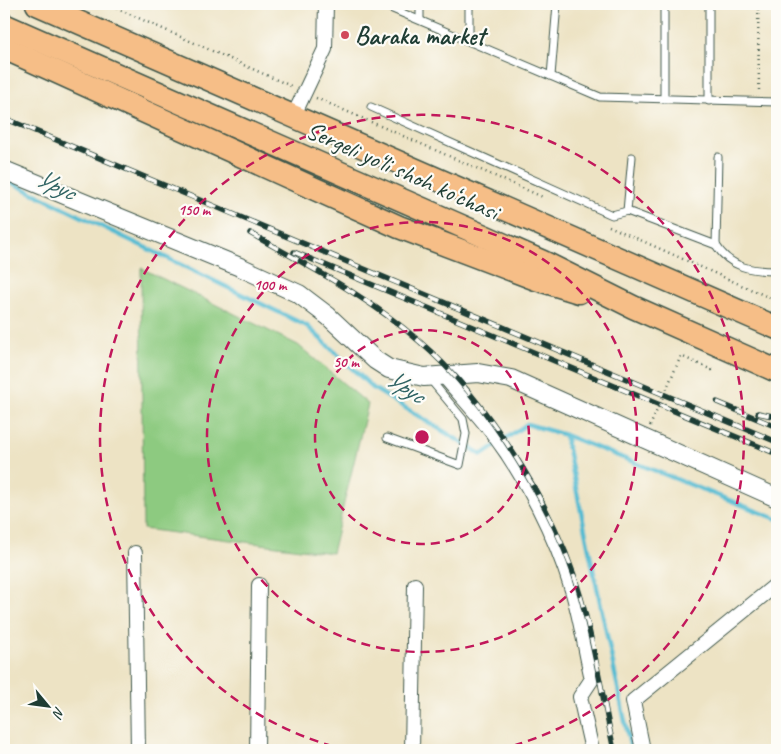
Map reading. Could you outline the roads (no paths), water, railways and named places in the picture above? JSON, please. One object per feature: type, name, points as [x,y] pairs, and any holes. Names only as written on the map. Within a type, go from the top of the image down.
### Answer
[{"type":"main road","name":"Sergeli yo‘li shoh ko‘chasi","points":[[37,4],[777,328]]},
{"type":"main road","name":"Sergeli yo‘li shoh ko‘chasi","points":[[4,24],[543,262],[633,307],[777,371]]},
{"type":"main road","points":[[4,48],[399,227],[536,279],[633,307]]},
{"type":"street","points":[[293,116],[325,49],[326,4]]},
{"type":"street","points":[[4,170],[299,294],[314,304],[382,365],[412,376],[436,377],[478,373],[511,379],[777,498]]},
{"type":"street","points":[[436,377],[490,431],[512,462],[550,536],[572,590],[592,679],[580,697],[592,750]]},
{"type":"street","points":[[135,553],[138,750]]},
{"type":"street","points":[[643,750],[632,701],[777,584]]},
{"type":"street","points":[[257,750],[259,585]]},
{"type":"street","points":[[412,750],[415,585]]},
{"type":"lane","points":[[381,4],[600,97],[777,102]]},
{"type":"lane","points":[[420,4],[420,19]]},
{"type":"lane","points":[[469,4],[469,41]]},
{"type":"lane","points":[[551,76],[557,4]]},
{"type":"lane","points":[[664,4],[664,99]]},
{"type":"lane","points":[[708,4],[709,100]]},
{"type":"lane","points":[[371,107],[612,215],[627,211],[716,245]]},
{"type":"lane","points":[[627,211],[632,157]]},
{"type":"lane","points":[[718,157],[716,245],[722,256],[736,265],[756,271],[777,271]]},
{"type":"lane","points":[[386,438],[460,465],[466,434],[463,419],[436,377]]},
{"type":"waterway","name":"Урус","points":[[4,179],[307,326],[373,388],[482,455],[527,424],[565,435],[777,519]]},
{"type":"waterway","points":[[565,435],[631,750]]},
{"type":"railway","points":[[4,118],[777,442]]},
{"type":"railway","points":[[250,233],[338,283],[400,325],[445,365],[494,425],[517,459],[537,494],[570,564],[591,636],[614,750]]},
{"type":"railway","points":[[294,252],[777,454]]},
{"type":"railway","points":[[717,402],[777,427]]},
{"type":"railway","points":[[758,413],[777,417]]},
{"type":"place","name":"Baraka market","points":[[345,35]]}]
